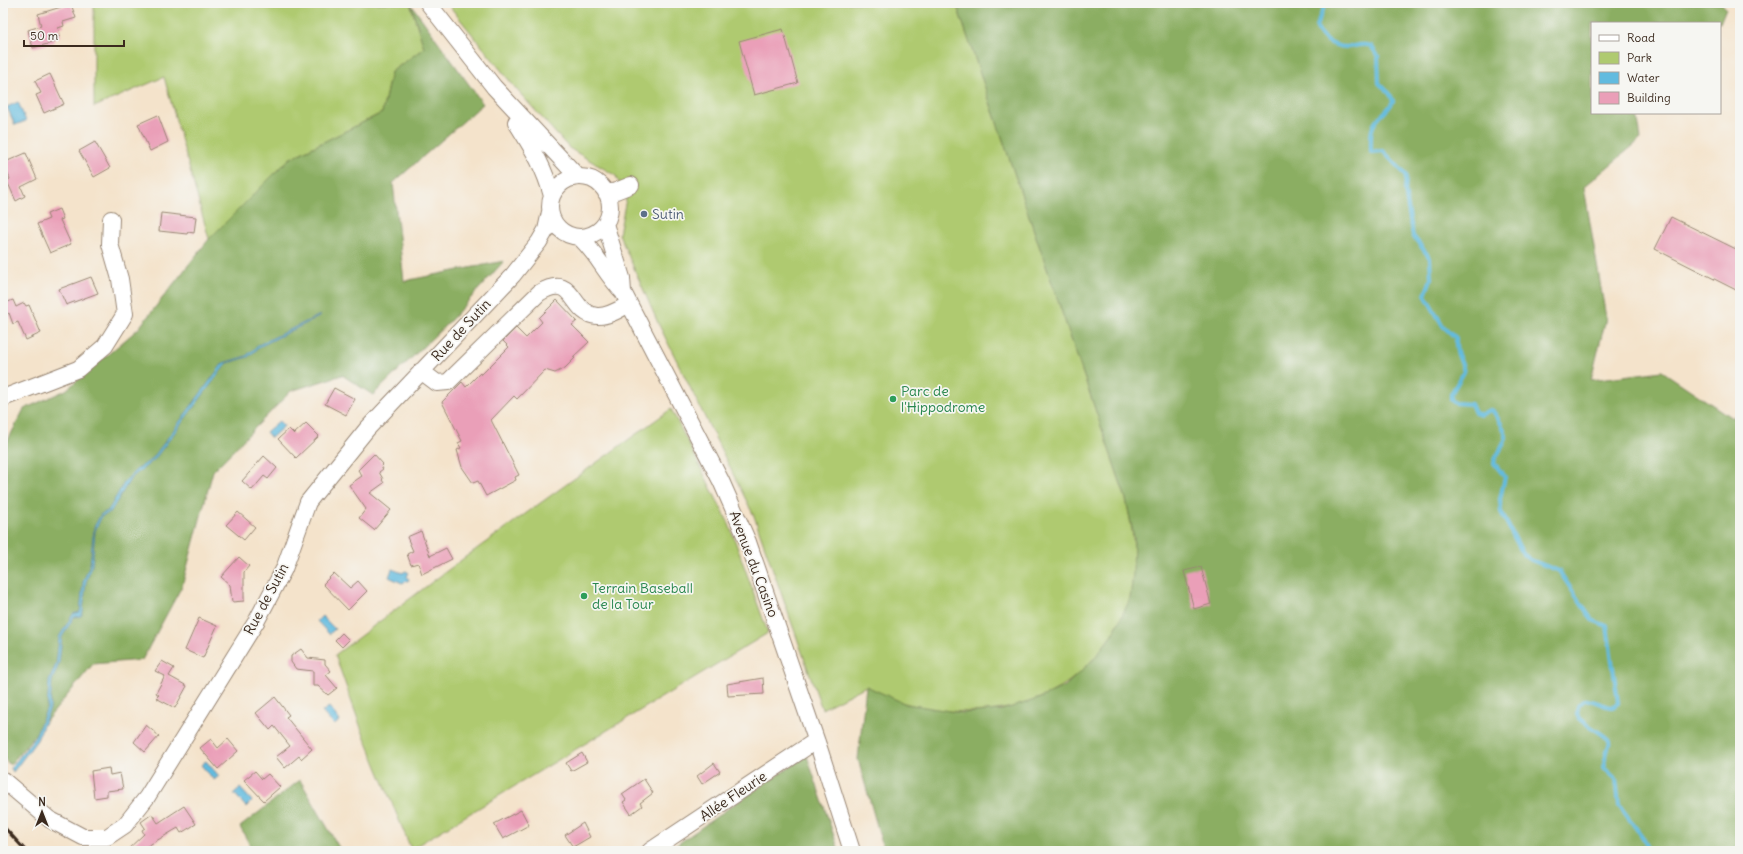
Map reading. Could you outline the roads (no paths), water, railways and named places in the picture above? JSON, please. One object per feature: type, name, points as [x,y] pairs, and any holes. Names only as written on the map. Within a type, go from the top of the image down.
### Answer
[{"type":"street","points":[[428,3],[494,87],[578,177]]},
{"type":"street","points":[[494,87],[537,156],[546,174],[552,196],[550,212],[554,222],[560,230],[574,236],[596,255],[613,282],[626,298]]},
{"type":"street","points":[[552,196],[562,182],[578,177],[595,181],[606,193],[610,209],[605,224],[598,231],[589,236],[574,236]]},
{"type":"street","points":[[606,193],[631,185]]},
{"type":"street","name":"Rue de Sutin","points":[[3,780],[49,819],[83,837],[107,837],[125,825],[147,797],[256,622],[284,569],[308,502],[366,428],[513,275],[539,242],[546,230],[550,212]]},
{"type":"street","points":[[3,398],[78,368],[106,346],[125,314],[120,279],[110,244],[111,220]]},
{"type":"street","points":[[605,224],[622,278],[626,298]]},
{"type":"street","name":"Rue de Sutin","points":[[513,275],[554,240],[574,236]]},
{"type":"street","points":[[421,371],[437,383],[448,382],[539,293],[550,286],[565,288],[586,313],[597,316],[609,314],[626,298]]},
{"type":"street","name":"Avenue du Casino","points":[[626,298],[721,481],[748,542],[817,742],[852,851]]},
{"type":"street","name":"Allée Fleurie","points":[[650,851],[817,742]]},
{"type":"water","points":[[18,102],[26,121],[15,125],[7,107]]},
{"type":"water","points":[[320,315],[321,316],[261,346],[248,357],[228,363],[154,460],[131,478],[110,513],[102,516],[95,531],[92,566],[86,582],[83,612],[81,616],[74,617],[62,637],[59,664],[52,681],[50,709],[37,740],[13,772],[11,768],[34,738],[47,708],[49,681],[56,664],[59,637],[73,614],[80,612],[83,582],[90,564],[94,527],[101,514],[108,511],[125,481],[136,470],[152,459],[223,363],[246,356],[260,344]]},
{"type":"water","points":[[279,421],[284,426],[271,438],[266,432]]},
{"type":"water","points":[[392,569],[402,573],[406,571],[409,573],[407,576],[409,580],[402,583],[389,577]]},
{"type":"water","points":[[322,616],[335,629],[329,634],[317,621]]},
{"type":"water","points":[[329,707],[340,721],[334,725],[322,712]]},
{"type":"water","points":[[206,761],[219,776],[214,780],[201,765]]},
{"type":"water","points":[[240,788],[252,801],[246,807],[234,793]]},
{"type":"waterway","points":[[1326,3],[1316,26],[1324,38],[1331,43],[1346,47],[1365,44],[1371,46],[1378,56],[1379,83],[1390,94],[1393,101],[1390,107],[1373,126],[1371,134],[1371,152],[1383,151],[1406,175],[1405,191],[1413,236],[1430,258],[1431,279],[1425,295],[1443,326],[1456,338],[1457,353],[1464,372],[1451,394],[1451,400],[1455,403],[1471,404],[1475,413],[1481,415],[1490,410],[1493,411],[1505,431],[1505,440],[1494,463],[1505,477],[1500,499],[1501,512],[1523,554],[1531,560],[1559,571],[1592,620],[1607,626],[1618,702],[1613,707],[1584,700],[1578,706],[1577,715],[1585,723],[1610,741],[1603,767],[1616,779],[1619,805],[1644,839],[1649,851]]},
{"type":"railway","points":[[3,826],[26,851]]},
{"type":"place","name":"Sutin","points":[[644,214]]},
{"type":"place","name":"Parc de l'Hippodrome","points":[[893,399]]},
{"type":"place","name":"Terrain Baseball de la Tour","points":[[584,596]]}]
